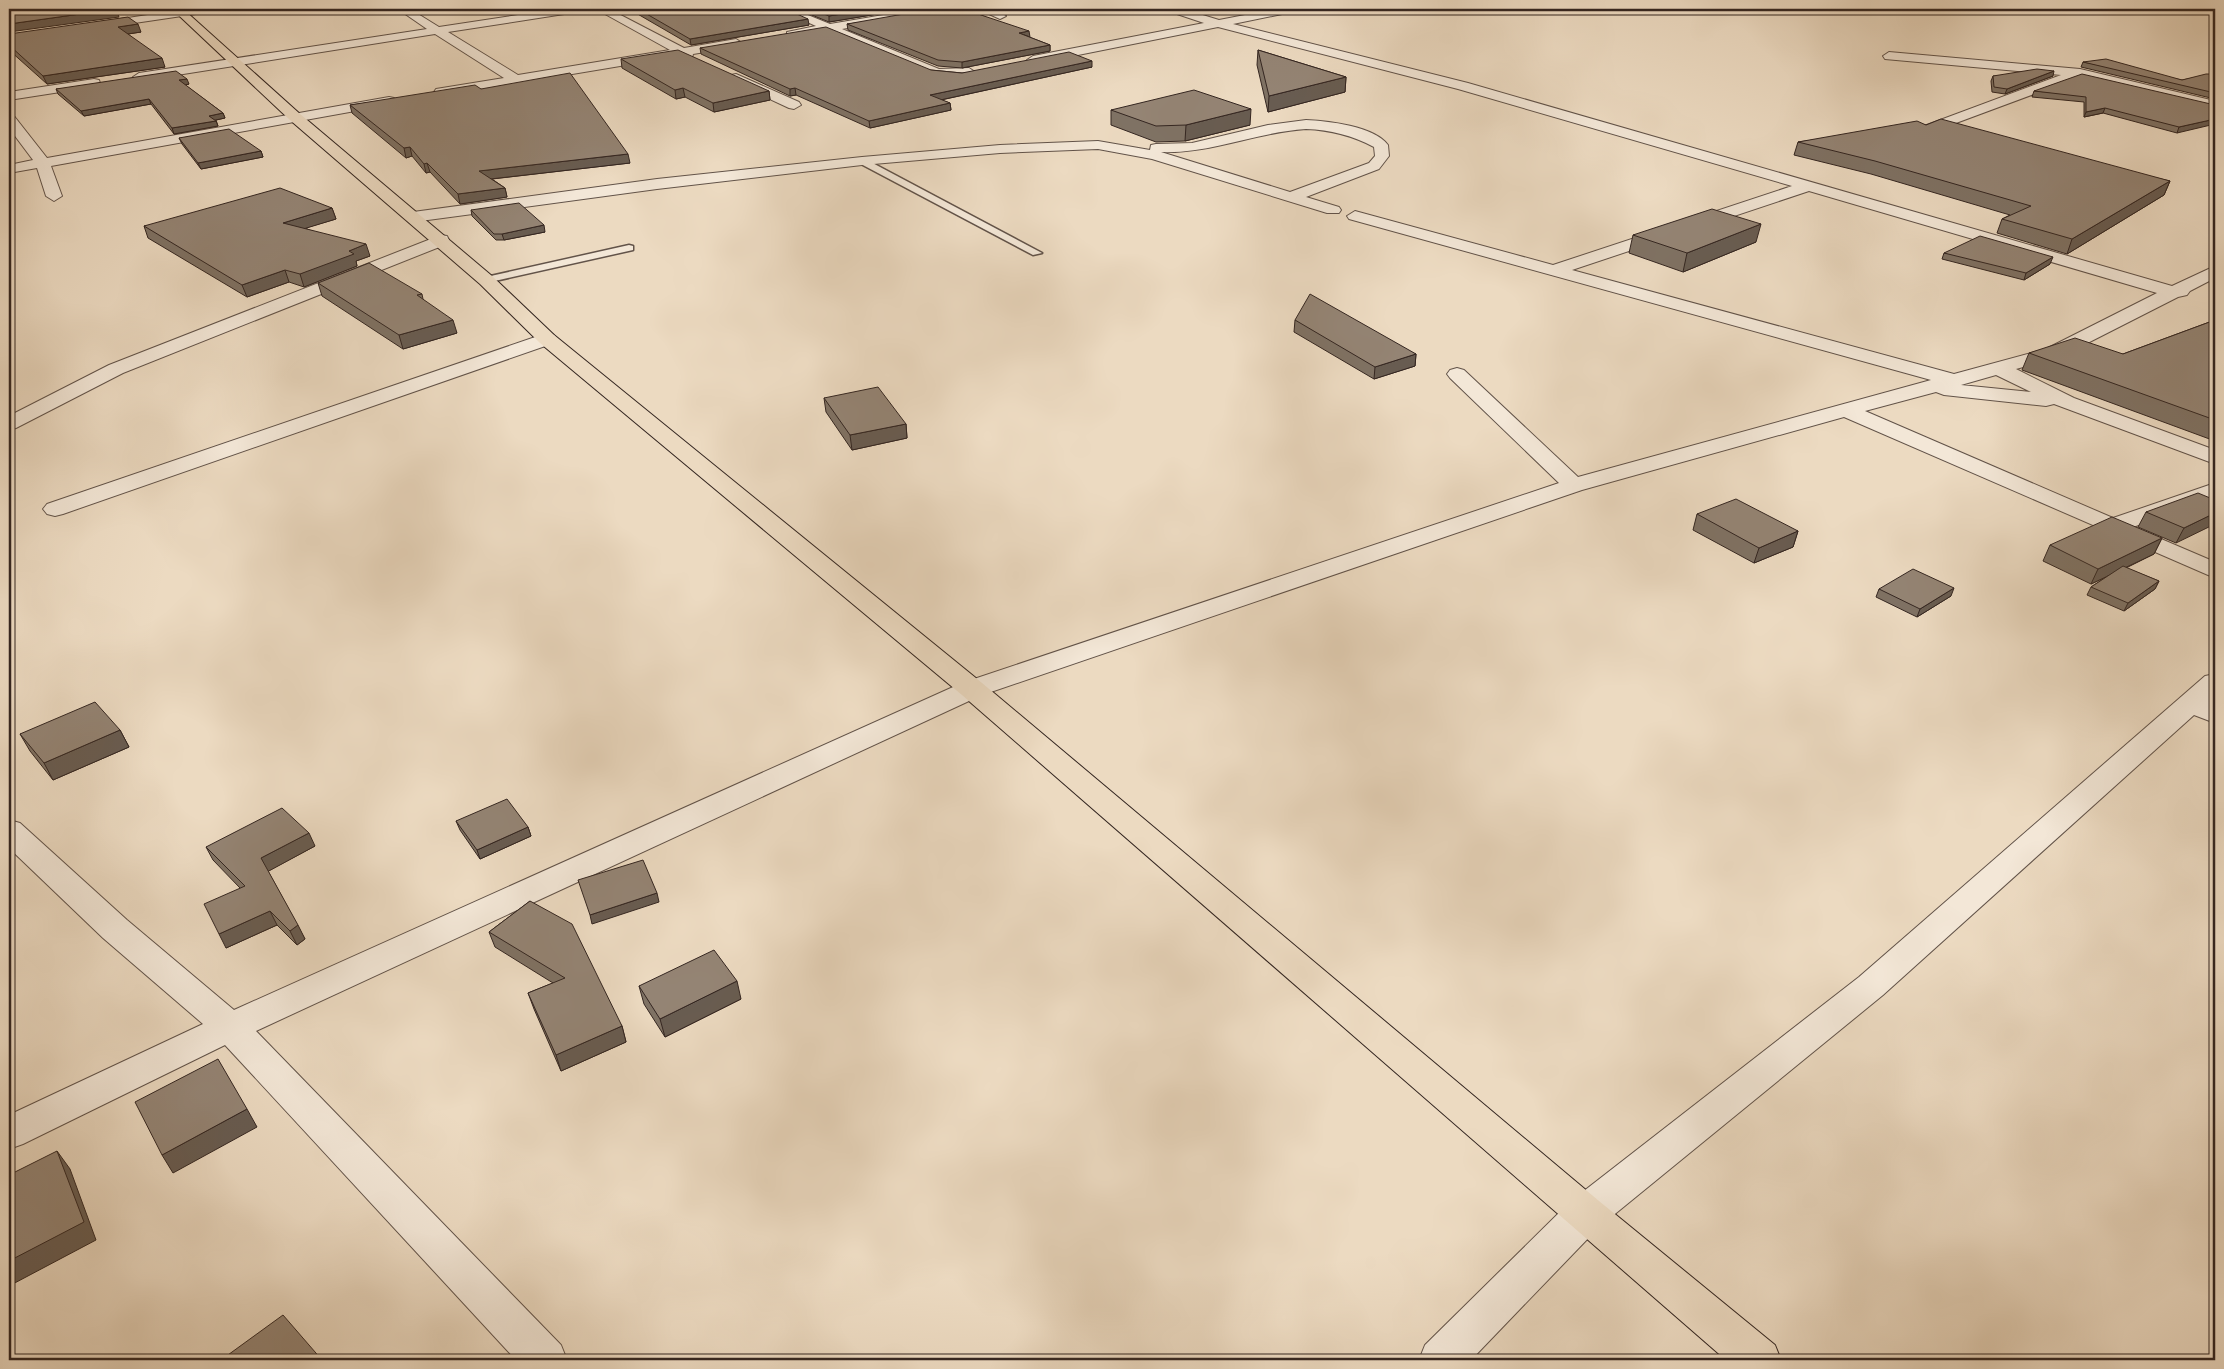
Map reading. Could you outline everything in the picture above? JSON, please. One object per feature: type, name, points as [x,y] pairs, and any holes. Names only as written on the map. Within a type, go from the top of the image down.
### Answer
[{"type":"highway","points":[[178,11],[295,117],[441,240],[547,339],[972,689],[1585,1214],[1759,1360]]},
{"type":"street","points":[[83,28],[178,11],[209,9]]},
{"type":"street","points":[[403,9],[516,80]]},
{"type":"street","points":[[127,78],[577,9]]},
{"type":"street","points":[[601,9],[699,61]]},
{"type":"street","points":[[784,9],[936,72],[949,74],[981,70]]},
{"type":"street","points":[[780,36],[937,9]]},
{"type":"street","points":[[984,9],[1000,16]]},
{"type":"street","points":[[1172,9],[1220,24],[1464,86],[2173,292],[2199,289],[2215,290]]},
{"type":"street","points":[[1020,63],[1292,9]]},
{"type":"street","points":[[429,94],[750,41]]},
{"type":"street","points":[[1889,56],[2080,73],[2215,105]]},
{"type":"street","points":[[725,73],[794,105]]},
{"type":"street","points":[[1921,132],[2080,73]]},
{"type":"street","points":[[9,96],[107,81]]},
{"type":"street","points":[[9,169],[400,99]]},
{"type":"street","points":[[9,119],[43,163],[54,196]]},
{"type":"street","points":[[413,217],[657,184],[862,161],[1000,149],[1098,145],[1125,148],[1188,148],[1274,126],[1305,123],[1327,125],[1368,137],[1381,145],[1382,156],[1374,166],[1292,197]]},
{"type":"street","points":[[1125,148],[1154,155],[1334,210]]},
{"type":"street","points":[[1554,272],[1809,186]]},
{"type":"street","points":[[1355,216],[1954,381]]},
{"type":"street","points":[[9,424],[116,369],[441,240]]},
{"type":"street","points":[[9,1133],[230,1026],[972,689],[1574,485],[2053,353],[2215,271]]},
{"type":"street","points":[[56,509],[547,339]]},
{"type":"street","points":[[1997,368],[2067,402],[2215,457]]},
{"type":"street","points":[[1457,374],[1574,485]]},
{"type":"street","points":[[1928,388],[2067,402]]},
{"type":"street","points":[[1847,411],[2215,571]]},
{"type":"street","points":[[2112,526],[2215,490]]},
{"type":"street","points":[[1441,1360],[1585,1214],[1871,986],[2207,700]]},
{"type":"street","points":[[9,830],[115,929],[230,1026],[545,1360]]},
{"type":"lane","points":[[862,161],[1037,253]]},
{"type":"lane","points":[[486,280],[629,248]]},
{"type":"building","points":[[9,9],[116,9],[9,24]]},
{"type":"building","points":[[638,9],[786,9],[808,19],[690,39]]},
{"type":"building","points":[[811,9],[872,9],[829,16]]},
{"type":"building","points":[[932,9],[984,9],[969,11],[1029,31],[1019,33],[1050,45],[962,62],[938,60],[847,24]]},
{"type":"building","points":[[128,17],[138,24],[118,27],[162,58],[43,76],[9,45],[9,34]]},
{"type":"building","points":[[826,27],[931,70],[962,73],[1069,52],[1092,61],[930,95],[950,103],[869,121],[795,88],[790,89],[700,48]]},
{"type":"building","points":[[678,50],[769,91],[713,103],[683,88],[675,90],[621,59]]},
{"type":"building","points":[[1258,50],[1346,77],[1269,96]]},
{"type":"building","points":[[2106,59],[2182,80],[2206,74],[2215,74],[2215,93],[2083,62]]},
{"type":"building","points":[[2037,69],[2054,71],[2007,89],[1994,87],[1993,76]]},
{"type":"building","points":[[176,71],[187,79],[179,80],[223,113],[209,116],[216,121],[172,128],[149,99],[81,111],[56,89]]},
{"type":"building","points":[[570,73],[628,154],[479,171],[505,188],[458,194],[427,163],[424,164],[410,147],[404,148],[350,105],[475,85],[481,89]]},
{"type":"building","points":[[2082,74],[2215,105],[2215,119],[2179,127],[2105,108],[2086,112],[2086,97],[2034,91]]},
{"type":"building","points":[[1194,90],[1251,109],[1186,125],[1156,126],[1111,110]]},
{"type":"building","points":[[1941,119],[2170,181],[2072,239],[2002,219],[2031,206],[1875,161],[1798,142],[1917,121],[1926,125]]},
{"type":"building","points":[[229,129],[261,151],[198,163],[179,138]]},
{"type":"building","points":[[280,188],[332,208],[283,223],[366,244],[349,251],[354,254],[300,274],[285,270],[242,285],[144,226]]},
{"type":"building","points":[[519,203],[544,225],[494,234],[471,210]]},
{"type":"building","points":[[1712,209],[1761,224],[1687,253],[1633,235]]},
{"type":"building","points":[[1980,236],[2053,257],[2026,273],[1944,253]]},
{"type":"building","points":[[369,263],[422,294],[417,295],[453,320],[399,335],[318,283]]},
{"type":"building","points":[[1310,294],[1416,354],[1375,367],[1295,320]]},
{"type":"building","points":[[2215,320],[2215,420],[2029,353],[2075,338],[2123,354]]},
{"type":"building","points":[[878,387],[906,424],[850,435],[824,398]]},
{"type":"building","points":[[2198,493],[2215,500],[2215,513],[2184,528],[2146,512]]},
{"type":"building","points":[[1736,499],[1798,531],[1759,548],[1697,514]]},
{"type":"building","points":[[2112,517],[2162,538],[2098,569],[2050,545]]},
{"type":"building","points":[[2123,566],[2159,581],[2128,603],[2091,587]]},
{"type":"building","points":[[1913,569],[1954,588],[1920,609],[1879,589]]},
{"type":"building","points":[[95,702],[120,730],[44,763],[20,734]]},
{"type":"building","points":[[507,799],[528,827],[477,850],[456,821]]},
{"type":"building","points":[[282,808],[309,833],[261,858],[298,925],[290,931],[270,911],[219,934],[204,904],[245,886],[206,847]]},
{"type":"building","points":[[643,860],[657,893],[590,915],[578,880]]},
{"type":"building","points":[[530,901],[572,924],[622,1026],[556,1055],[528,993],[565,978],[489,932]]},
{"type":"building","points":[[714,950],[737,981],[660,1019],[639,986]]},
{"type":"building","points":[[218,1059],[247,1109],[162,1155],[135,1102]]},
{"type":"building","points":[[57,1151],[84,1222],[9,1261],[9,1175]]},
{"type":"building","points":[[283,1315],[322,1360],[221,1360]]}]
